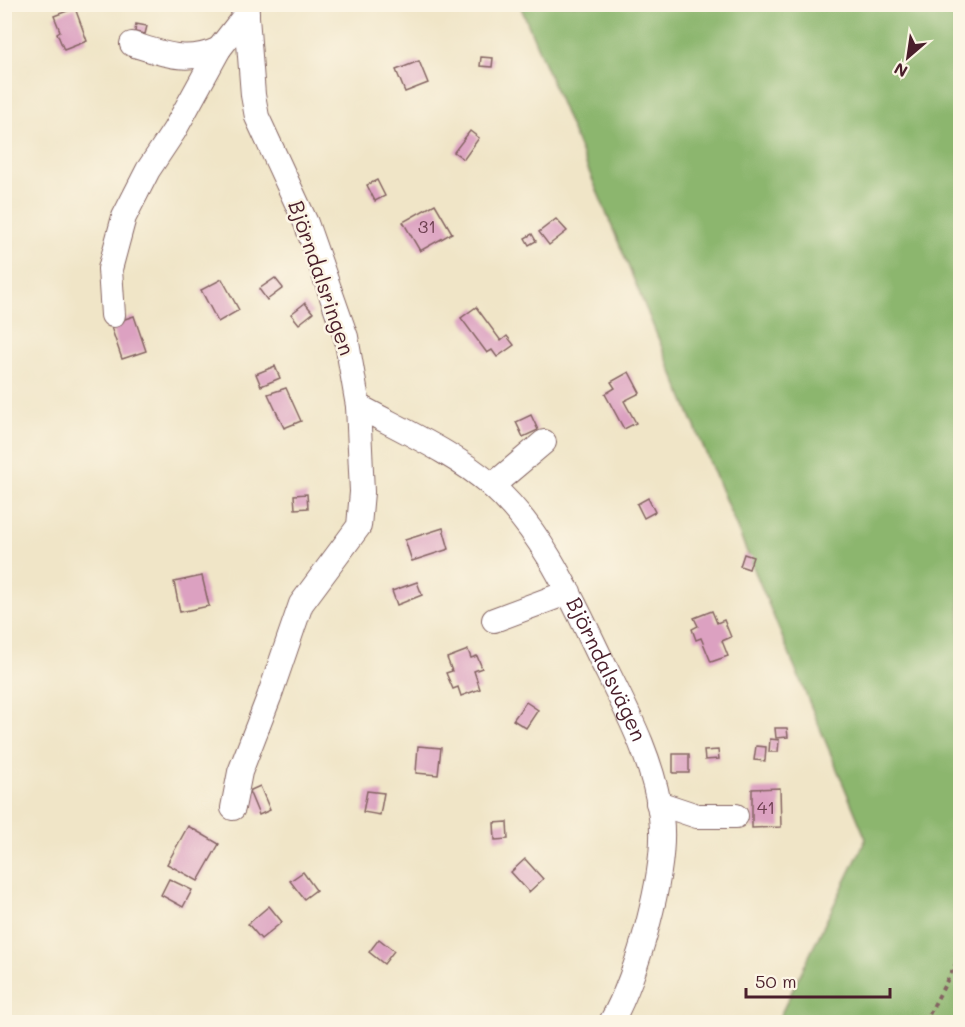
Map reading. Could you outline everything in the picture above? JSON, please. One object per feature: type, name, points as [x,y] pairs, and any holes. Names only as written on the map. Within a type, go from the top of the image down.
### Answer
[{"type":"street","name":"Björndalsringen","points":[[113,315],[110,269],[124,217],[148,170],[174,131],[219,49],[246,9]]},
{"type":"street","name":"Björndalsringen","points":[[233,808],[240,772],[301,604],[359,526],[362,492],[358,406],[345,337],[306,223],[257,117],[246,9]]},
{"type":"street","points":[[132,44],[174,56],[202,57],[219,49]]},
{"type":"street","name":"Björndalsvägen","points":[[358,406],[472,471],[492,486],[543,548],[569,592],[642,742],[662,819],[660,874],[624,999],[611,1023]]},
{"type":"street","points":[[492,486],[544,442]]},
{"type":"street","points":[[494,620],[569,592]]},
{"type":"street","points":[[658,803],[697,816],[736,816]]},
{"type":"path","points":[[925,1023],[960,956]]},
{"type":"green space","points":[[520,5],[960,5],[960,1022],[777,1022],[866,839]]},
{"type":"building","points":[[75,8],[87,41],[64,50],[57,33],[60,31],[54,16]]},
{"type":"building","points":[[136,24],[147,26],[145,34],[135,32]]},
{"type":"building","points":[[481,57],[493,58],[492,67],[480,66]]},
{"type":"building","points":[[419,61],[428,83],[405,92],[396,70]]},
{"type":"building","points":[[470,131],[479,138],[464,159],[454,152]]},
{"type":"building","points":[[377,180],[385,196],[375,201],[367,185]]},
{"type":"building","points":[[435,204],[452,233],[420,251],[403,222]]},
{"type":"building","points":[[556,219],[567,231],[549,245],[539,232]]},
{"type":"building","points":[[532,234],[536,241],[529,245],[525,238]]},
{"type":"building","points":[[275,278],[283,288],[267,300],[259,289]]},
{"type":"building","points":[[222,279],[239,310],[218,322],[201,290]]},
{"type":"building","points":[[305,303],[313,313],[299,324],[291,314]]},
{"type":"building","points":[[476,307],[501,341],[507,336],[514,345],[497,357],[492,350],[487,353],[461,318]]},
{"type":"building","points":[[134,316],[146,351],[122,359],[110,324]]},
{"type":"building","points":[[275,366],[280,378],[261,386],[256,374]]},
{"type":"building","points":[[629,372],[640,393],[624,401],[636,423],[624,429],[605,394],[615,388],[611,382]]},
{"type":"building","points":[[286,388],[301,421],[284,428],[268,394]]},
{"type":"building","points":[[531,415],[538,430],[523,437],[516,422]]},
{"type":"building","points":[[307,494],[308,508],[295,509],[294,495]]},
{"type":"building","points":[[648,498],[655,512],[644,518],[637,504]]},
{"type":"building","points":[[443,528],[449,549],[412,561],[405,540]]},
{"type":"building","points":[[744,554],[753,557],[749,569],[740,566]]},
{"type":"building","points":[[202,576],[209,606],[180,612],[174,582]]},
{"type":"building","points":[[417,582],[422,595],[397,605],[392,591]]},
{"type":"building","points":[[712,611],[717,623],[724,620],[731,637],[722,641],[728,656],[711,662],[701,638],[696,640],[692,629],[698,626],[694,618]]},
{"type":"building","points":[[468,650],[471,658],[477,656],[482,668],[474,671],[480,689],[461,696],[458,687],[453,689],[446,673],[452,671],[447,658]]},
{"type":"building","points":[[526,702],[538,710],[526,728],[513,720]]},
{"type":"building","points":[[775,728],[787,728],[788,737],[776,738]]},
{"type":"building","points":[[770,739],[779,740],[778,752],[769,752]]},
{"type":"building","points":[[418,746],[441,748],[438,775],[416,773]]},
{"type":"building","points":[[756,746],[766,747],[765,761],[754,760]]},
{"type":"building","points":[[718,750],[719,759],[705,760],[704,751]]},
{"type":"building","points":[[673,754],[689,754],[689,773],[673,773]]},
{"type":"building","points":[[260,786],[270,810],[259,815],[249,791]]},
{"type":"building","points":[[780,788],[781,827],[752,828],[752,789]]},
{"type":"building","points":[[367,791],[384,793],[380,815],[363,812]]},
{"type":"building","points":[[507,822],[508,839],[495,840],[494,823]]},
{"type":"building","points":[[188,826],[219,844],[198,881],[167,864]]},
{"type":"building","points":[[525,859],[543,879],[529,892],[511,872]]},
{"type":"building","points":[[303,872],[316,890],[304,899],[290,881]]},
{"type":"building","points":[[169,879],[192,890],[183,907],[161,895]]},
{"type":"building","points":[[269,906],[282,922],[261,939],[248,924]]},
{"type":"building","points":[[379,939],[394,951],[384,964],[369,952]]}]
